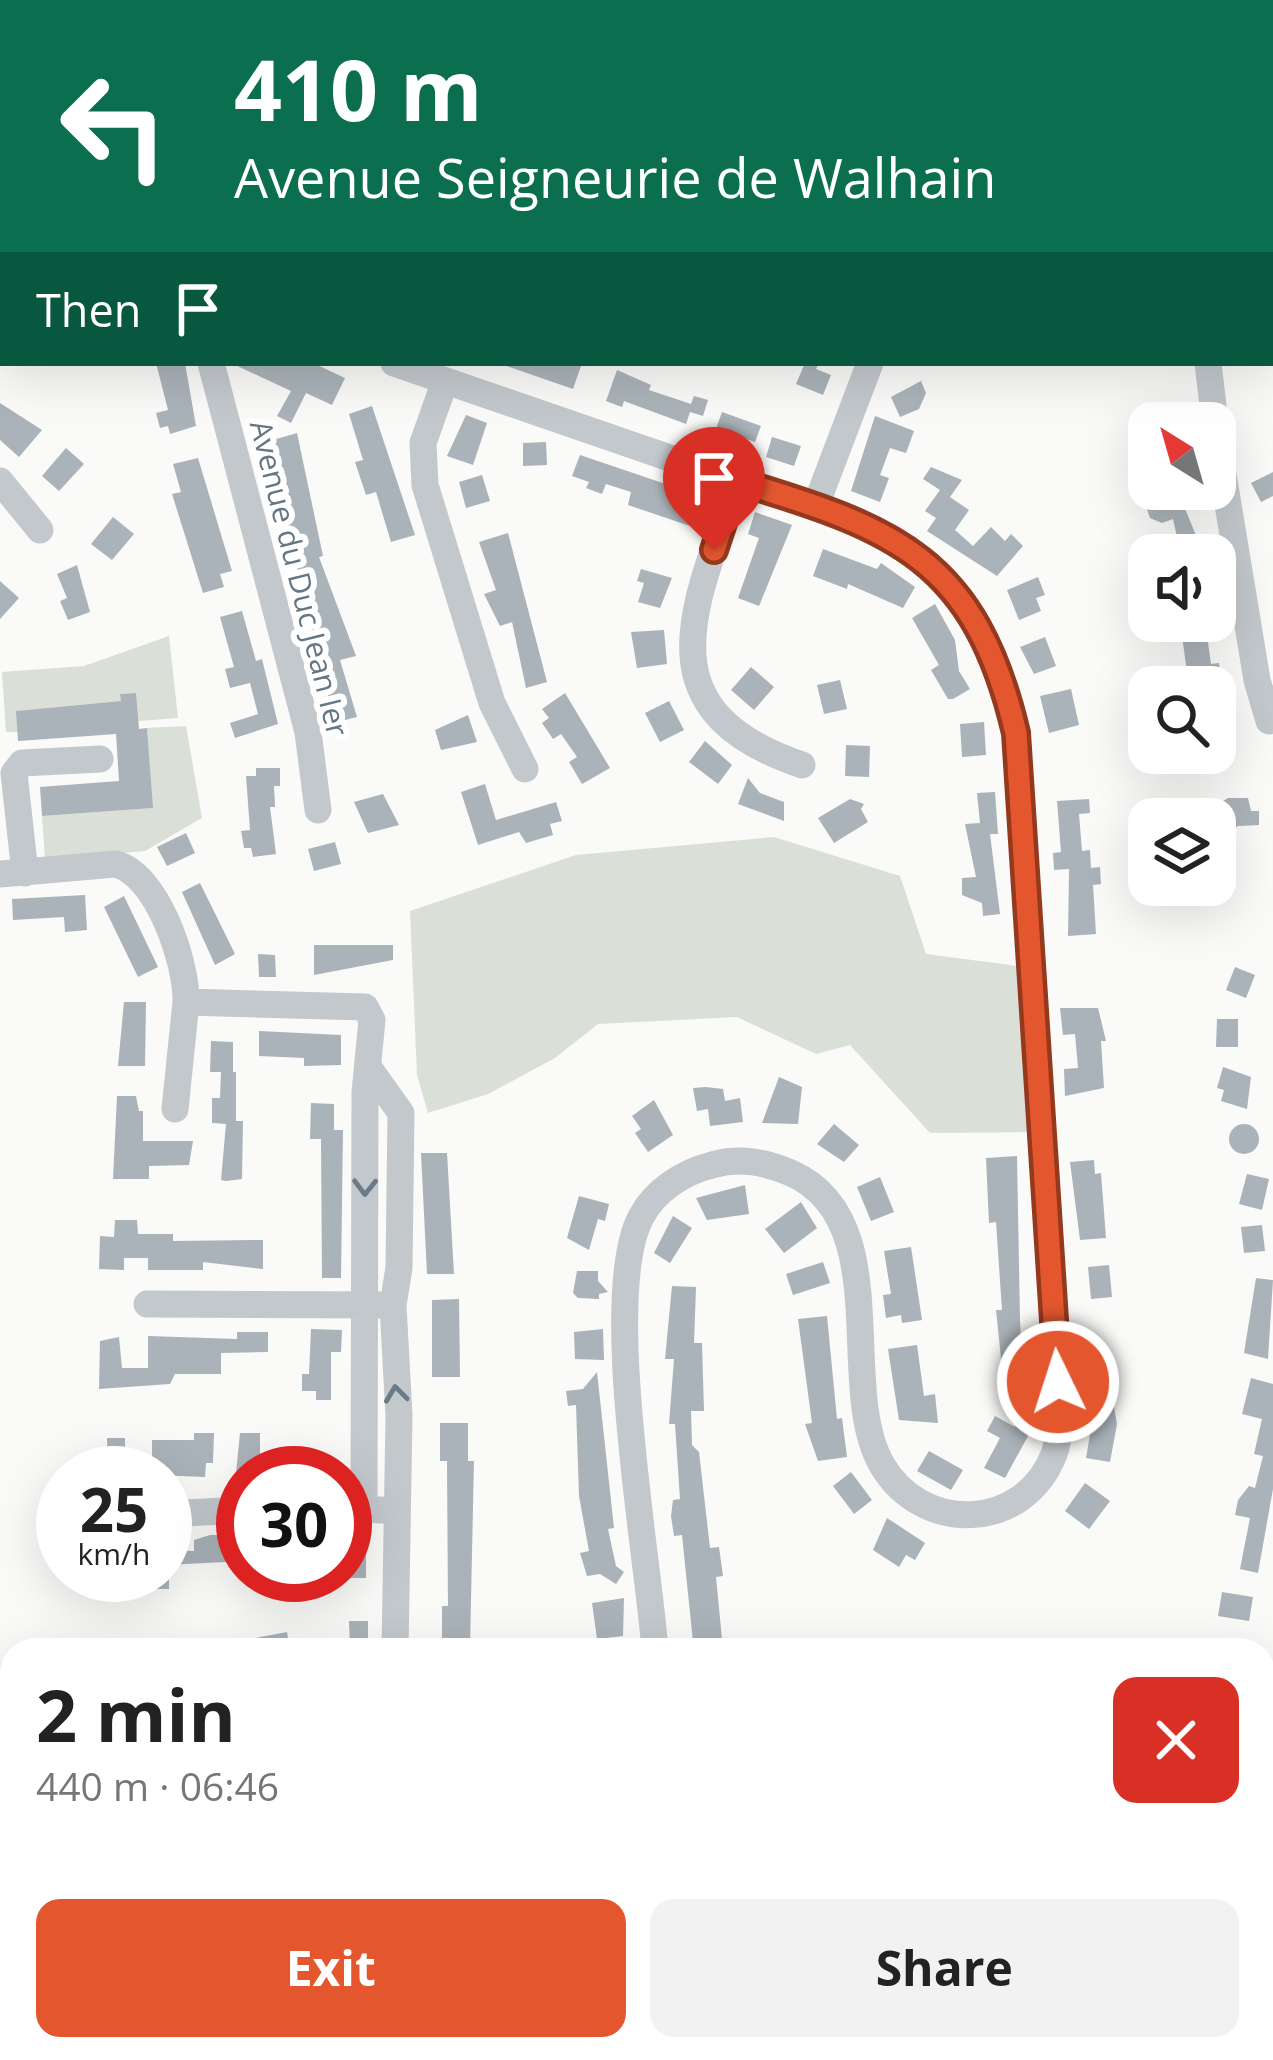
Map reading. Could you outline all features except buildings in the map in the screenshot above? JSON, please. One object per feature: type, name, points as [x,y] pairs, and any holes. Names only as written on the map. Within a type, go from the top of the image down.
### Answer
[{"type":"street","name":"Avenue du Duc Jean Ier","points":[[212,366],[308,732],[318,810]]},
{"type":"street","points":[[403,366],[816,505],[883,533],[931,567],[981,629],[1003,678],[1016,733],[1060,1420],[1055,1451],[1042,1475],[1019,1498],[994,1513],[950,1515],[914,1502],[878,1459],[850,1249],[828,1202],[806,1180],[763,1163],[722,1162],[695,1169],[670,1184],[642,1213],[627,1262],[638,1510],[654,1638]]},
{"type":"street","points":[[816,505],[869,366]]},
{"type":"street","points":[[1208,366],[1212,402]]},
{"type":"street","points":[[446,381],[423,443],[425,485],[492,703],[525,769]]},
{"type":"street","points":[[737,481],[691,619],[693,672],[721,718],[772,755],[802,765]]},
{"type":"street","points":[[0,482],[40,530]]},
{"type":"street","points":[[1229,510],[1257,680],[1270,721]]},
{"type":"street","points":[[100,759],[22,764],[14,773],[12,873],[115,864],[131,867],[144,880],[187,974],[175,1109]]},
{"type":"street","points":[[187,1002],[365,1007],[372,1020],[371,1071],[365,1092],[397,1511],[395,1638]]},
{"type":"street","points":[[147,1304],[381,1305]]},
{"type":"street","points":[[363,1446],[381,1305]]},
{"type":"street","points":[[372,1510],[397,1511]]},
{"type":"shaded area","points":[[169,636],[178,718],[138,721],[135,693],[121,694],[121,701],[17,711],[18,732],[6,732],[2,672],[84,666]]},
{"type":"shaded area","points":[[186,726],[202,818],[145,851],[45,859],[42,816],[152,808],[147,728]]},
{"type":"shaded area","points":[[774,837],[900,876],[926,954],[1025,967],[1035,1132],[930,1133],[850,1045],[816,1054],[737,1017],[598,1024],[555,1058],[488,1094],[428,1113],[417,1075],[410,911],[576,855]]},
{"type":"route","points":[[714,550],[737,481],[868,525],[899,541],[960,596],[1003,678],[1016,733],[1058,1382]]}]
